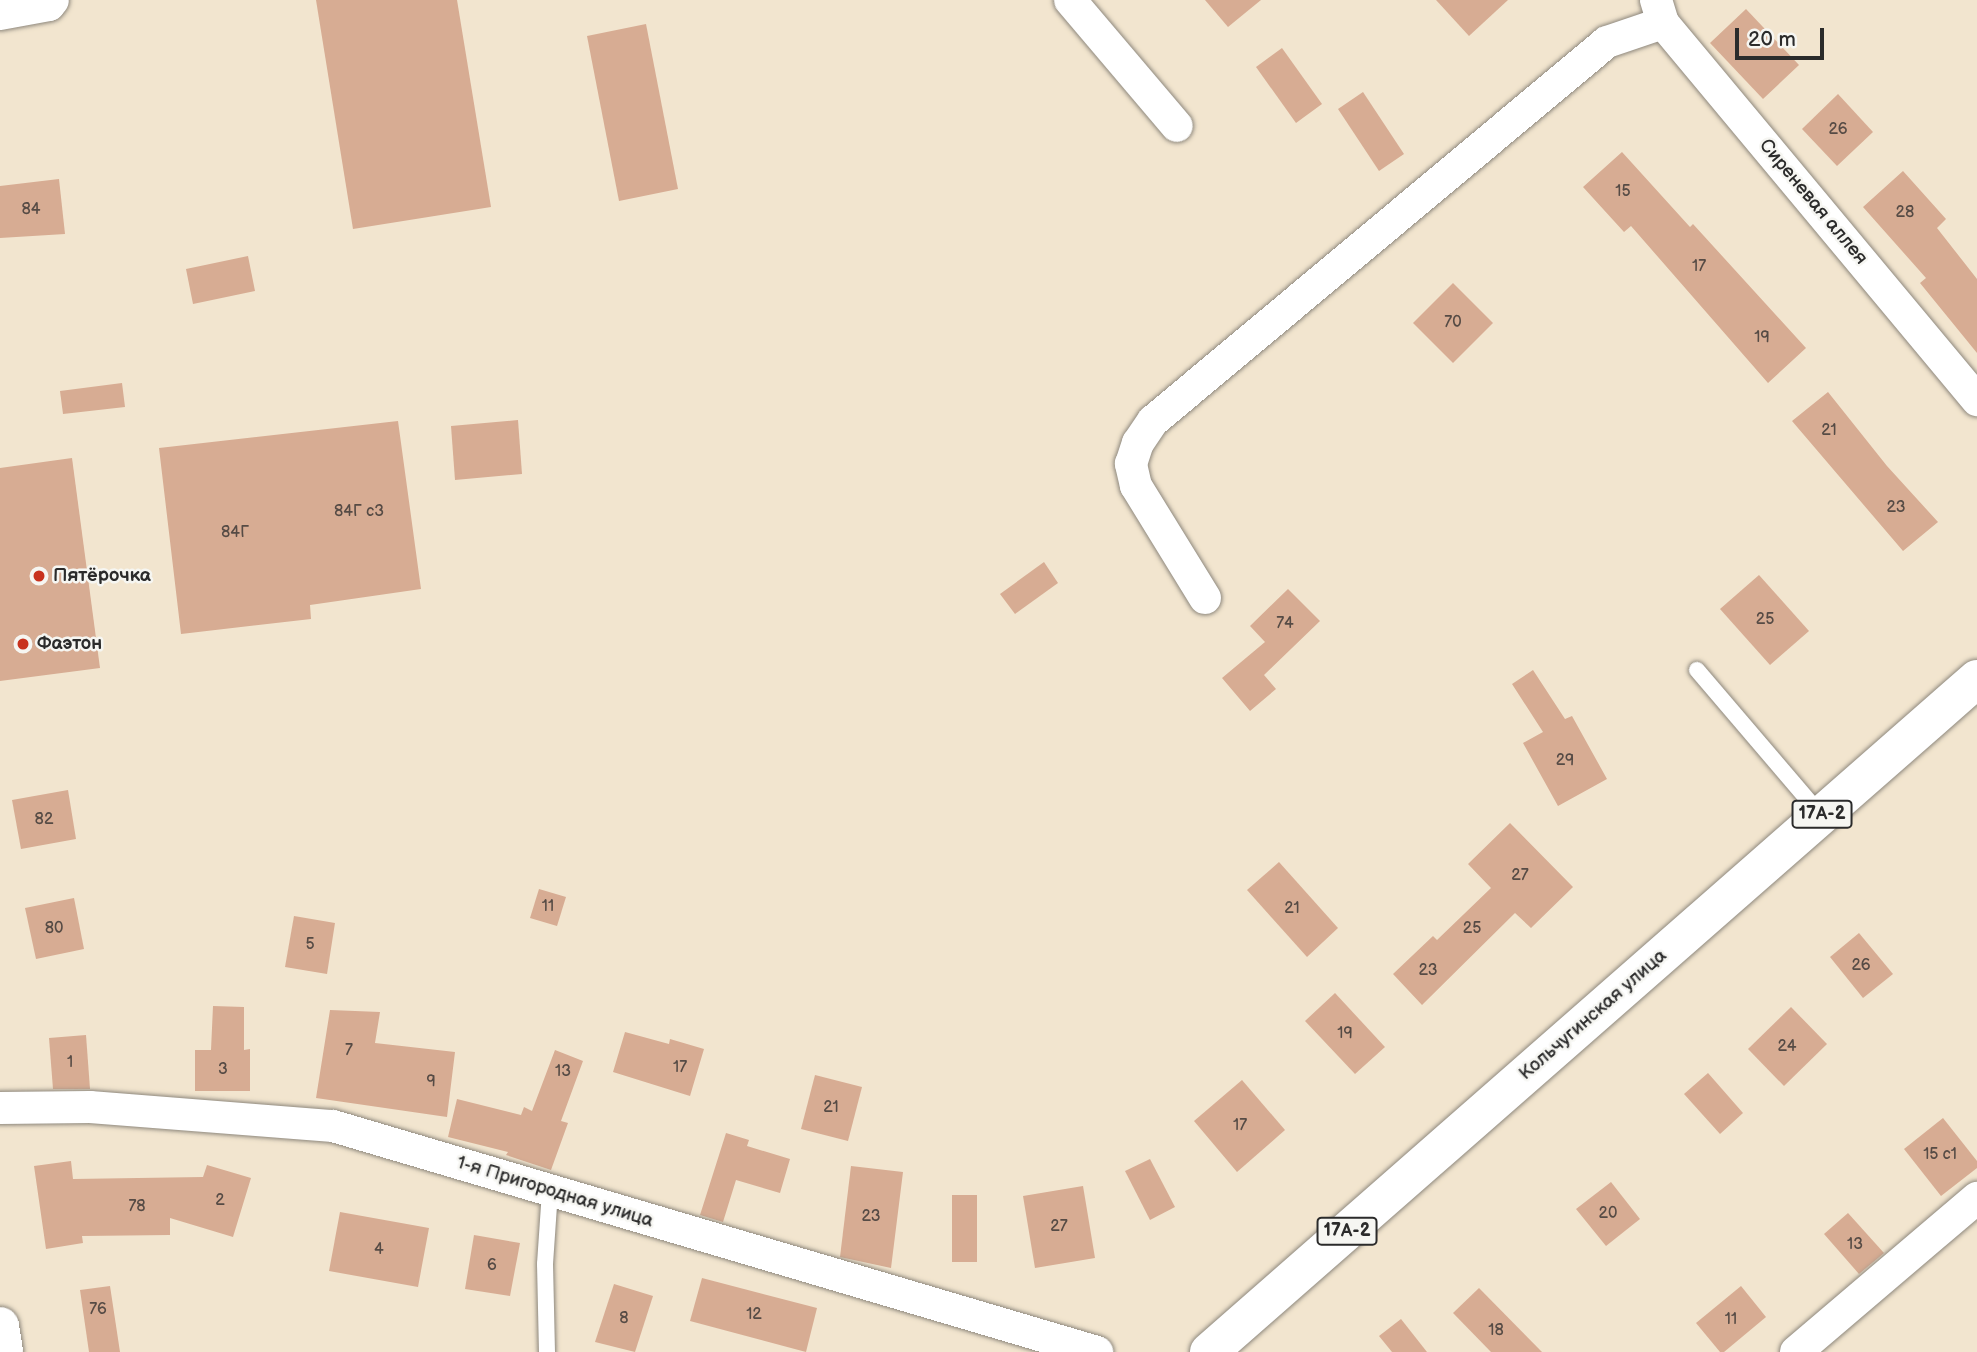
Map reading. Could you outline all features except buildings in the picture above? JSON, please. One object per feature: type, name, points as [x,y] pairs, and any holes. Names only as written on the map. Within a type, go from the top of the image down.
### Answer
[{"type":"main road","name":"Кольчугинская улица","points":[[1209,1352],[1977,679]]},
{"type":"main road","points":[[0,1326],[5,1352]]},
{"type":"street","points":[[0,14],[49,5],[53,0]]},
{"type":"street","points":[[1070,0],[1177,126]]},
{"type":"street","points":[[1205,598],[1136,486],[1130,464],[1138,443],[1153,421],[1607,42],[1660,11]]},
{"type":"street","name":"Сиреневая аллея","points":[[1660,11],[1977,400]]},
{"type":"street","name":"1-я Пригородная улица","points":[[0,1108],[90,1107],[333,1126],[1097,1352]]},
{"type":"street","points":[[1796,1352],[1977,1198]]},
{"type":"lane","points":[[1697,670],[1821,815]]},
{"type":"lane","points":[[547,1352],[545,1264],[550,1190]]},
{"type":"place","name":"Пятёрочка","points":[[39,576]]},
{"type":"place","name":"Фаэтон","points":[[23,644]]}]
